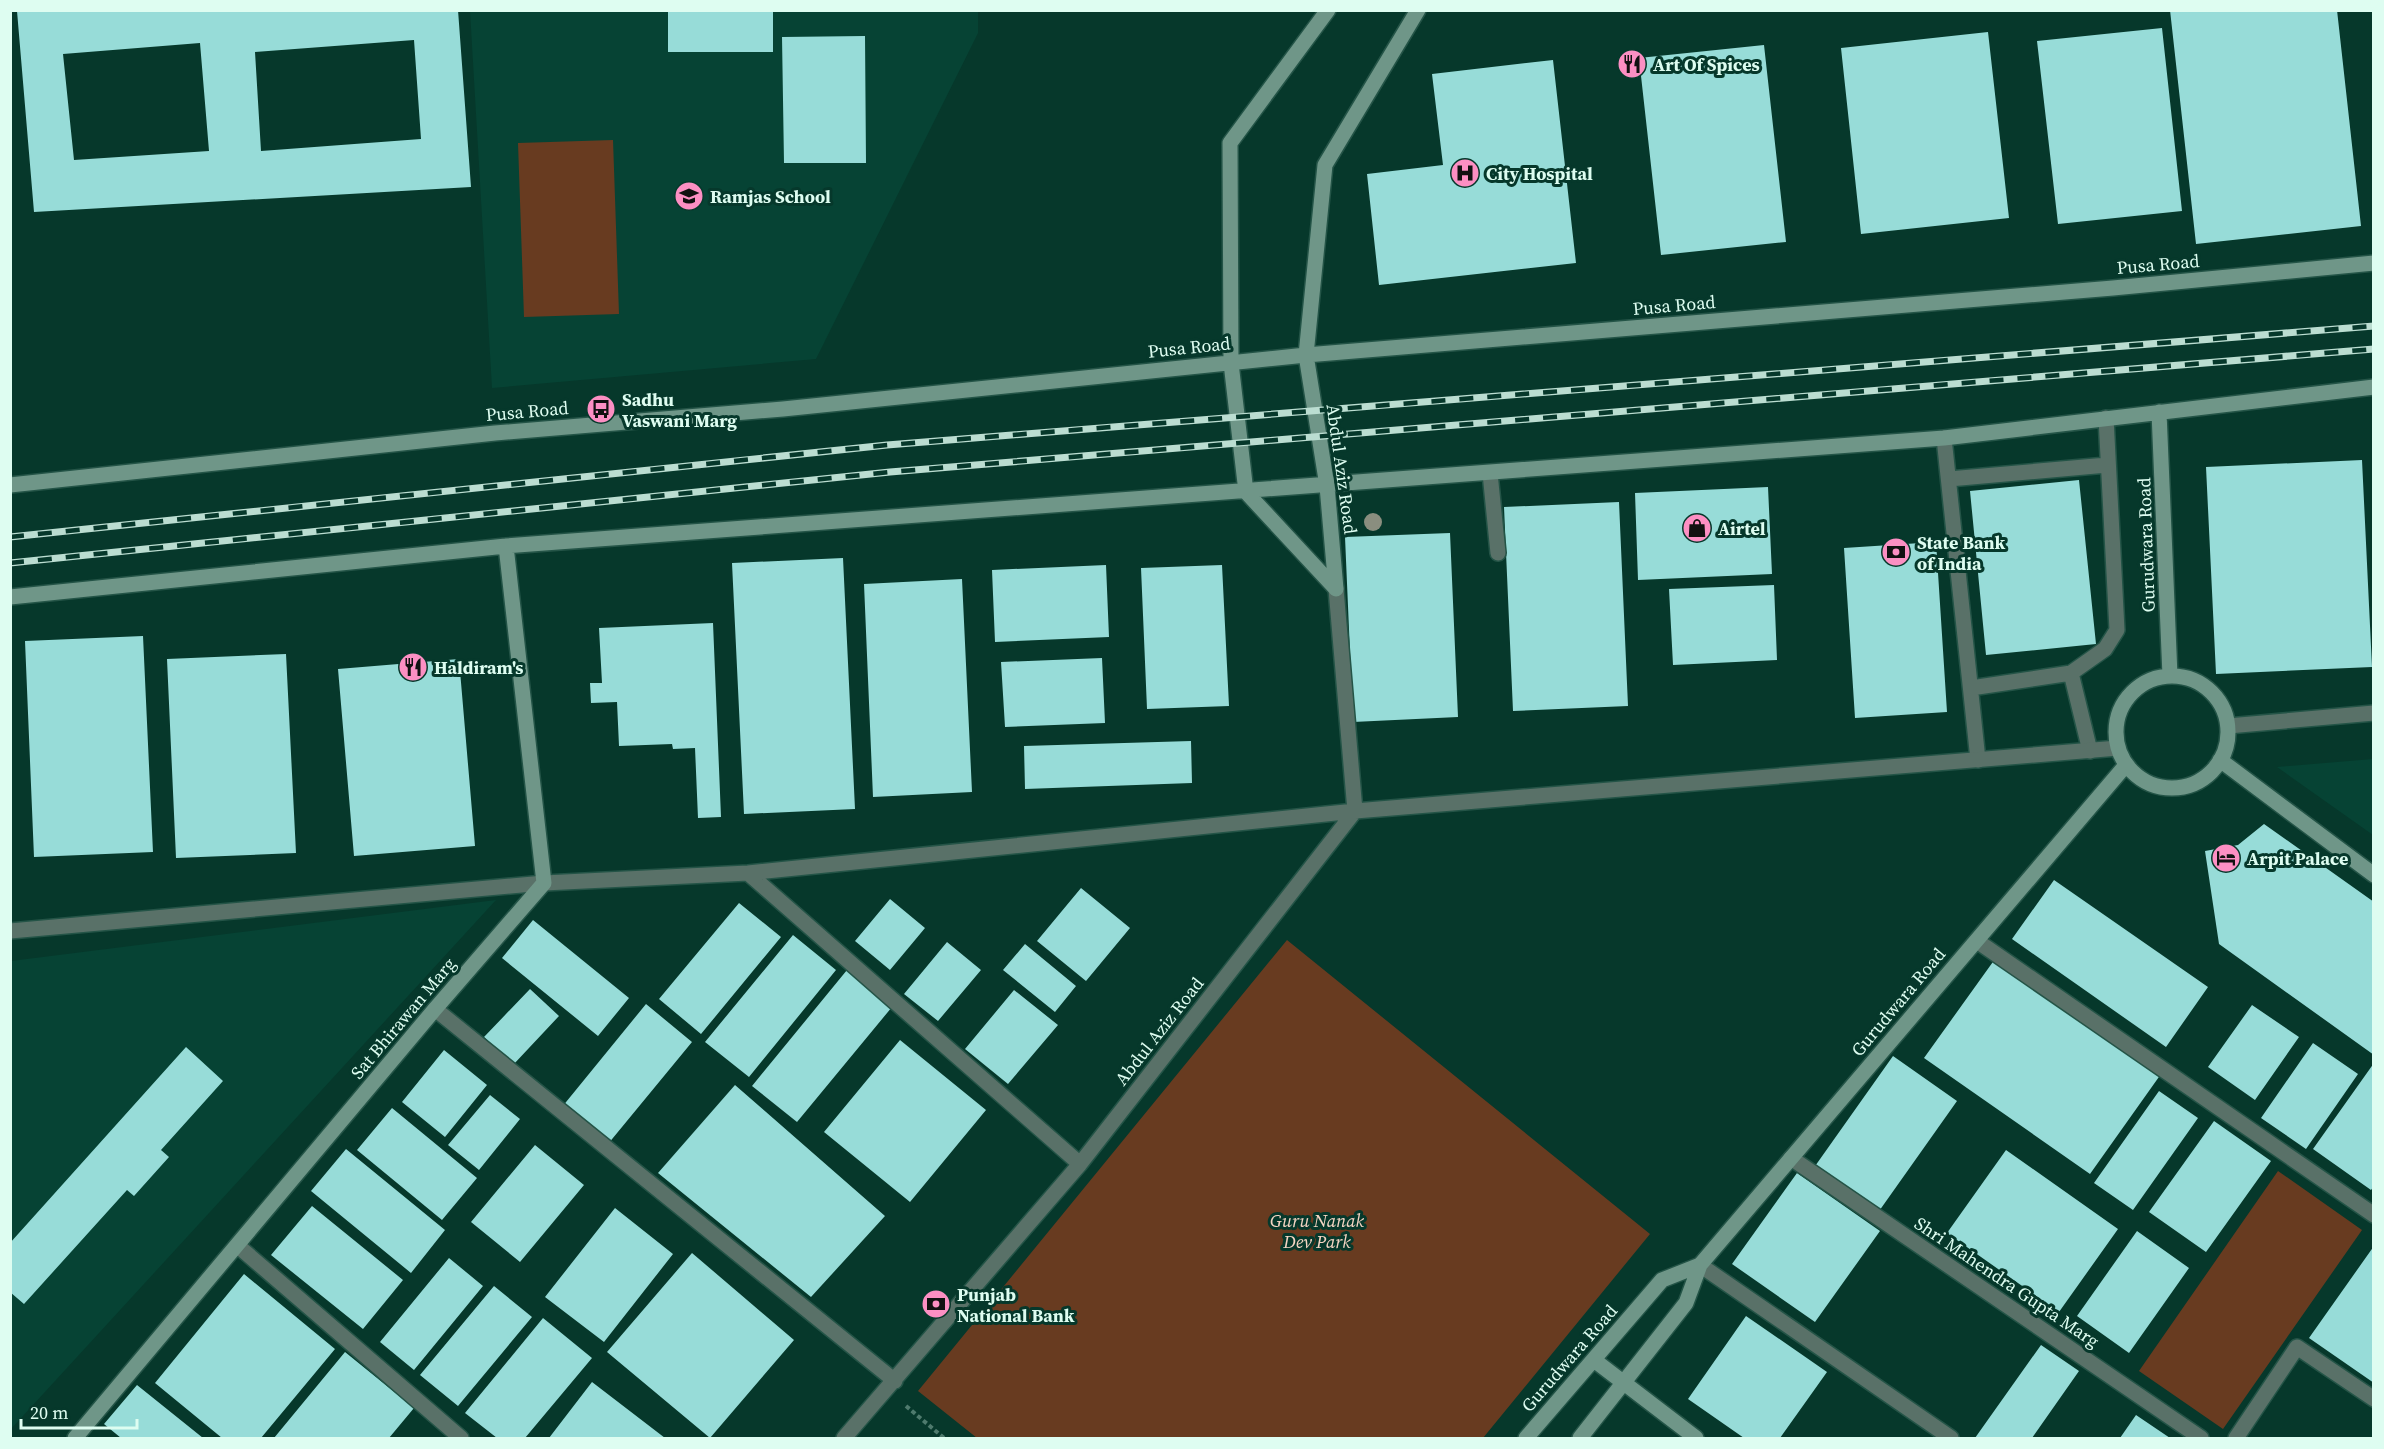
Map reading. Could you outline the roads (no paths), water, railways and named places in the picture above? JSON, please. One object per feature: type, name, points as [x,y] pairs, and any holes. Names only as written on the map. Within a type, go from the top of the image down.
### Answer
[{"type":"main road","points":[[1328,10],[1230,143],[1231,363],[1246,492],[1336,589]]},
{"type":"main road","name":"Abdul Aziz Road","points":[[1336,589],[1327,486],[1306,355],[1325,165],[1418,10]]},
{"type":"main road","name":"Pusa Road","points":[[10,485],[495,433],[783,409],[1306,355],[2113,288],[2373,263]]},
{"type":"main road","points":[[10,597],[506,546],[1944,438],[2373,387]]},
{"type":"main road","name":"Gurudwara Road","points":[[2159,412],[2170,676]]},
{"type":"main road","points":[[506,546],[544,883]]},
{"type":"main road","points":[[2161,676],[2170,676],[2198,681],[2213,693],[2223,708],[2228,726],[2227,744],[2220,760],[2201,779],[2175,788],[2157,786],[2140,778],[2126,765],[2118,748],[2115,730],[2120,711],[2129,695],[2143,683],[2161,676]]},
{"type":"main road","points":[[2220,760],[2373,875]]},
{"type":"main road","name":"Gurudwara Road","points":[[1580,1438],[1624,1386],[1686,1303],[1700,1265],[2126,765]]},
{"type":"main road","name":"Sat Bhirawan Marg","points":[[75,1438],[435,1009],[544,883]]},
{"type":"main road","name":"Gurudwara Road","points":[[1526,1438],[1662,1280],[1700,1265]]},
{"type":"main road","points":[[1594,1360],[1624,1386],[1696,1438]]},
{"type":"street","points":[[1971,688],[2071,673],[2105,649],[2117,630],[2106,418]]},
{"type":"street","points":[[1944,438],[1978,760]]},
{"type":"street","points":[[1948,479],[2107,465]]},
{"type":"street","points":[[1490,473],[1498,553]]},
{"type":"street","name":"Abdul Aziz Road","points":[[844,1438],[1080,1164],[1355,811],[1336,589]]},
{"type":"street","points":[[2071,673],[2090,750]]},
{"type":"street","points":[[2228,726],[2373,713]]},
{"type":"street","points":[[10,930],[544,883],[748,873],[1355,811],[2118,748]]},
{"type":"street","points":[[748,873],[1080,1164]]},
{"type":"street","points":[[1977,941],[2373,1215]]},
{"type":"street","points":[[435,1009],[890,1385]]},
{"type":"street","name":"Shri Mahendra Gupta Marg","points":[[1791,1158],[2201,1438]]},
{"type":"street","points":[[238,1246],[461,1438]]},
{"type":"street","points":[[1700,1265],[1951,1438]]},
{"type":"street","points":[[2236,1438],[2296,1347],[2373,1399]]},
{"type":"railway","points":[[10,537],[887,445],[2374,326]]},
{"type":"railway","points":[[10,563],[890,472],[2374,349]]},
{"type":"place","name":"Art Of Spices","points":[[1632,64]]},
{"type":"place","name":"City Hospital","points":[[1465,173]]},
{"type":"place","name":"Ramjas School","points":[[689,196]]},
{"type":"place","name":"Sadhu Vaswani Marg","points":[[601,409]]},
{"type":"place","name":"Airtel","points":[[1697,528]]},
{"type":"place","name":"State Bank of India","points":[[1896,552]]},
{"type":"place","name":"Haldiram's","points":[[413,667]]},
{"type":"place","name":"Arpit Palace","points":[[2226,858]]},
{"type":"place","name":"Punjab National Bank","points":[[936,1304]]},
{"type":"park label","name":"Guru Nanak Dev Park","points":[[1317,1230]]}]
